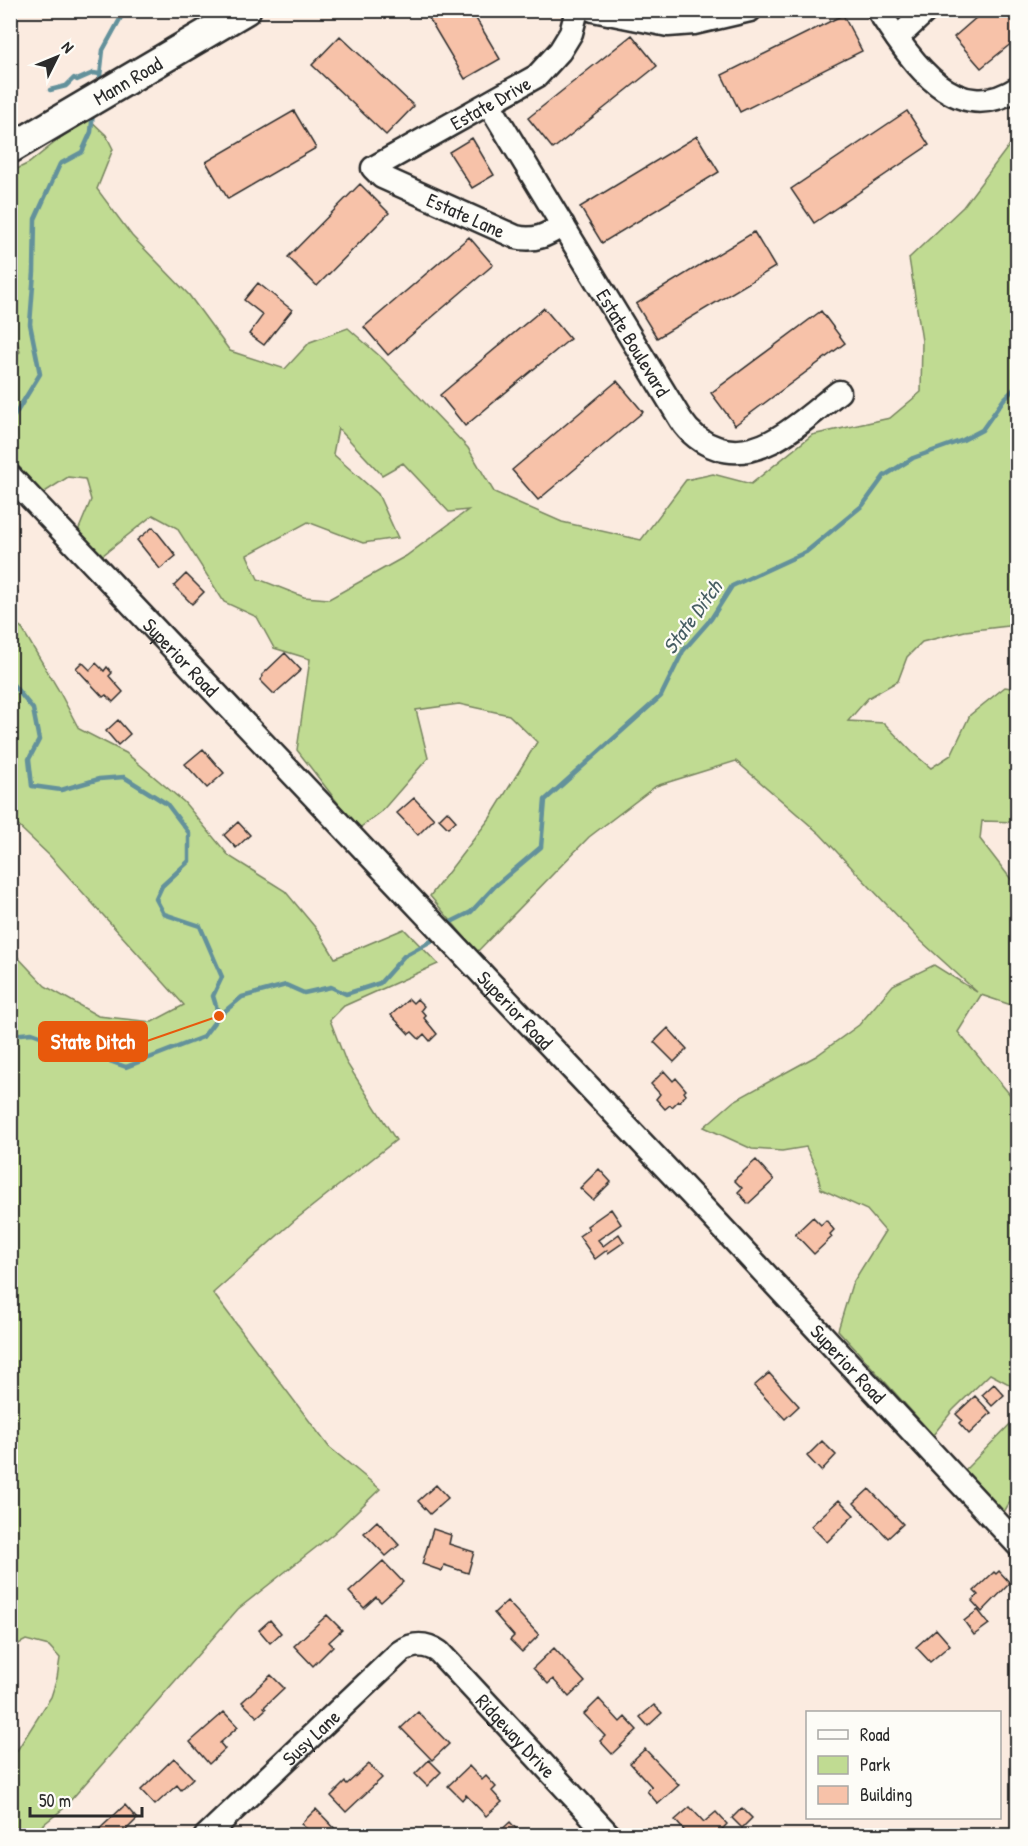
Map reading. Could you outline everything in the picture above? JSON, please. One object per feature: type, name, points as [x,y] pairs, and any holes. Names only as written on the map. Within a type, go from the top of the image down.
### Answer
[{"type":"main road","name":"Mann Road","points":[[10,149],[246,10]]},
{"type":"street","name":"Estate Drive","points":[[373,168],[531,80],[552,62],[571,33],[577,10]]},
{"type":"street","points":[[593,10],[668,25],[694,23],[750,10]]},
{"type":"street","points":[[878,10],[912,58],[945,92],[972,101],[993,99],[1017,88]]},
{"type":"street","points":[[897,38],[927,10]]},
{"type":"street","name":"Estate Boulevard","points":[[489,104],[686,427],[708,445],[736,452],[750,450],[776,439],[839,392]]},
{"type":"street","name":"Estate Lane","points":[[373,168],[382,177],[519,238],[540,238],[563,225]]},
{"type":"street","name":"Superior Road","points":[[10,476],[701,1205],[1017,1545]]},
{"type":"street","name":"Susy Lane","points":[[206,1836],[400,1652],[419,1645]]},
{"type":"street","name":"Ridgeway Drive","points":[[419,1645],[439,1652],[610,1836]]},
{"type":"green space","points":[[87,117],[106,135],[113,149],[97,189],[132,236],[189,295],[230,351],[285,369],[310,342],[348,328],[383,359],[468,448],[494,492],[562,522],[641,540],[686,480],[713,474],[751,484],[812,435],[890,418],[921,392],[922,341],[909,258],[963,207],[1017,135],[1017,625],[965,631],[922,642],[907,657],[898,681],[868,698],[848,721],[884,723],[931,768],[951,755],[970,715],[1005,687],[1017,689],[1017,822],[982,821],[980,839],[1017,887],[1017,1007],[981,995],[958,1032],[1017,1103],[1017,1396],[1009,1384],[990,1374],[953,1410],[933,1435],[838,1330],[852,1284],[885,1231],[867,1210],[821,1189],[816,1168],[806,1147],[782,1151],[752,1149],[704,1127],[734,1101],[816,1056],[859,1025],[893,985],[934,965],[977,992],[921,941],[820,834],[736,761],[656,786],[589,837],[477,952],[430,896],[490,818],[537,742],[509,715],[459,704],[416,710],[428,758],[381,812],[358,829],[297,750],[310,659],[274,648],[257,617],[224,602],[177,528],[153,515],[103,555],[78,531],[91,500],[85,479],[68,477],[40,495],[11,464],[11,357],[20,352],[11,318],[11,172],[29,163]],"holes":[[[338,428],[382,475],[403,463],[449,512],[468,510],[406,556],[329,599],[304,597],[258,579],[247,555],[308,522],[363,543],[398,538],[378,494],[333,454]]]},
{"type":"green space","points":[[11,621],[21,627],[79,729],[126,753],[184,802],[229,856],[285,891],[319,932],[335,958],[404,929],[438,964],[344,1006],[330,1020],[346,1062],[396,1140],[295,1220],[213,1293],[329,1447],[380,1489],[333,1534],[238,1609],[63,1809],[30,1835],[11,1835],[11,1760],[51,1697],[60,1658],[49,1646],[26,1640],[11,1648],[11,950],[45,986],[98,1016],[152,1022],[184,1005],[49,855],[11,819]]},
{"type":"green space","points":[[1017,1417],[1017,1490],[1004,1512],[965,1470]]},
{"type":"building","points":[[424,10],[471,10],[500,59],[465,79]]},
{"type":"building","points":[[985,10],[1018,10],[1018,38],[981,68],[954,37]]},
{"type":"building","points":[[843,15],[862,51],[740,112],[722,75]]},
{"type":"building","points":[[632,35],[657,66],[553,149],[528,118]]},
{"type":"building","points":[[340,36],[414,106],[386,135],[312,65]]},
{"type":"building","points":[[294,111],[316,148],[228,199],[206,162]]},
{"type":"building","points":[[907,111],[929,145],[814,223],[791,189]]},
{"type":"building","points":[[697,136],[719,172],[602,243],[580,207]]},
{"type":"building","points":[[472,138],[494,175],[472,188],[449,152]]},
{"type":"building","points":[[360,184],[389,213],[317,286],[288,257]]},
{"type":"building","points":[[754,232],[775,267],[657,338],[636,304]]},
{"type":"building","points":[[469,237],[493,265],[388,355],[364,327]]},
{"type":"building","points":[[258,283],[292,310],[264,345],[249,334],[263,315],[244,300]]},
{"type":"building","points":[[544,308],[570,339],[465,426],[440,395]]},
{"type":"building","points":[[821,311],[845,343],[735,425],[711,393]]},
{"type":"building","points":[[617,381],[643,412],[538,500],[512,470]]},
{"type":"building","points":[[153,527],[176,556],[160,569],[137,540]]},
{"type":"building","points":[[186,574],[204,592],[192,604],[174,586]]},
{"type":"building","points":[[10,585],[18,592],[10,600]]},
{"type":"building","points":[[285,653],[301,670],[274,694],[260,680],[262,675]]},
{"type":"building","points":[[82,662],[90,670],[96,663],[104,671],[107,667],[112,673],[109,676],[123,692],[113,702],[106,695],[103,697],[76,668]]},
{"type":"building","points":[[118,720],[130,734],[118,745],[106,731]]},
{"type":"building","points":[[203,749],[224,773],[207,788],[185,764]]},
{"type":"building","points":[[414,798],[434,819],[418,835],[397,813]]},
{"type":"building","points":[[447,811],[456,821],[448,828],[439,819]]},
{"type":"building","points":[[238,822],[250,835],[236,848],[224,835]]},
{"type":"building","points":[[409,999],[413,1003],[417,999],[424,1006],[421,1010],[426,1016],[424,1018],[437,1034],[430,1041],[424,1034],[419,1039],[412,1032],[409,1034],[391,1015]]},
{"type":"building","points":[[668,1028],[687,1049],[674,1062],[654,1042]]},
{"type":"building","points":[[664,1071],[673,1081],[676,1078],[686,1090],[684,1092],[686,1095],[679,1102],[665,1109],[656,1099],[660,1094],[651,1084]]},
{"type":"building","points":[[756,1160],[774,1180],[748,1204],[738,1192],[742,1188],[734,1180]]},
{"type":"building","points":[[599,1169],[611,1182],[593,1200],[580,1188]]},
{"type":"building","points":[[611,1209],[621,1224],[598,1240],[603,1246],[619,1234],[624,1242],[595,1259],[579,1236],[589,1229],[587,1226]]},
{"type":"building","points":[[813,1217],[821,1225],[826,1220],[834,1230],[830,1234],[832,1237],[814,1254],[795,1234]]},
{"type":"building","points":[[769,1373],[799,1406],[785,1419],[754,1386]]},
{"type":"building","points":[[994,1384],[1004,1395],[992,1406],[982,1395]]},
{"type":"building","points":[[975,1396],[991,1413],[969,1434],[959,1423],[962,1420],[956,1414]]},
{"type":"building","points":[[822,1441],[836,1455],[821,1471],[807,1456]]},
{"type":"building","points":[[436,1485],[448,1498],[430,1514],[418,1501]]},
{"type":"building","points":[[869,1489],[903,1524],[888,1538],[854,1503]]},
{"type":"building","points":[[839,1500],[854,1515],[827,1542],[811,1526]]},
{"type":"building","points":[[377,1521],[399,1545],[386,1556],[364,1533]]},
{"type":"building","points":[[433,1529],[451,1535],[449,1544],[474,1552],[468,1573],[444,1565],[442,1571],[422,1564]]},
{"type":"building","points":[[383,1561],[403,1582],[381,1602],[376,1597],[364,1608],[349,1592]]},
{"type":"building","points":[[999,1571],[1010,1583],[982,1612],[972,1601],[978,1595],[974,1591],[994,1572],[996,1574]]},
{"type":"building","points":[[507,1601],[539,1635],[522,1652],[510,1640],[514,1636],[494,1613]]},
{"type":"building","points":[[978,1610],[989,1624],[974,1635],[964,1621]]},
{"type":"building","points":[[327,1615],[342,1630],[329,1642],[333,1646],[313,1666],[294,1646]]},
{"type":"building","points":[[270,1620],[281,1633],[270,1643],[259,1630]]},
{"type":"building","points":[[936,1629],[950,1645],[930,1662],[916,1647]]},
{"type":"building","points":[[554,1648],[585,1682],[569,1697],[553,1679],[548,1684],[533,1668]]},
{"type":"building","points":[[271,1675],[284,1688],[257,1717],[242,1702]]},
{"type":"building","points":[[599,1699],[620,1722],[625,1717],[637,1730],[612,1754],[600,1741],[605,1736],[584,1714]]},
{"type":"building","points":[[654,1705],[662,1713],[648,1726],[640,1717]]},
{"type":"building","points":[[224,1712],[238,1727],[220,1743],[225,1749],[209,1764],[190,1742]]},
{"type":"building","points":[[418,1712],[449,1744],[432,1760],[401,1728]]},
{"type":"building","points":[[645,1749],[679,1785],[658,1804],[647,1791],[652,1787],[630,1763]]},
{"type":"building","points":[[174,1758],[193,1778],[181,1790],[177,1785],[155,1805],[141,1790]]},
{"type":"building","points":[[429,1760],[441,1772],[427,1786],[415,1774]]},
{"type":"building","points":[[369,1764],[382,1778],[346,1812],[331,1796]]},
{"type":"building","points":[[469,1766],[482,1780],[486,1776],[496,1787],[492,1791],[502,1802],[486,1816],[466,1795],[462,1800],[448,1786]]},
{"type":"building","points":[[125,1805],[137,1819],[126,1830],[128,1836],[92,1836]]},
{"type":"building","points":[[690,1807],[704,1822],[716,1812],[727,1824],[716,1836],[689,1836],[675,1820]]},
{"type":"building","points":[[742,1808],[752,1818],[742,1828],[732,1818]]},
{"type":"building","points":[[316,1809],[340,1834],[339,1836],[298,1836],[306,1828],[301,1824]]},
{"type":"building","points":[[510,1822],[521,1834],[524,1832],[527,1836],[495,1836]]},
{"type":"waterway","points":[[100,76],[103,50],[125,10]]},
{"type":"waterway","points":[[50,90],[66,86],[74,78],[77,80],[93,73],[100,74]]},
{"type":"waterway","points":[[10,423],[40,374],[30,324],[35,219],[60,164],[82,152],[91,132],[93,112]]},
{"type":"waterway","name":"State Ditch","points":[[451,922],[471,912],[495,886],[541,847],[545,800],[661,696],[683,651],[711,619],[732,586],[806,552],[863,505],[884,476],[913,458],[963,440],[982,430],[1004,399],[1018,385]]},
{"type":"waterway","points":[[10,681],[33,709],[39,740],[29,759],[32,786],[61,790],[99,779],[124,777],[167,804],[189,833],[189,861],[162,886],[156,899],[164,914],[200,926],[222,977],[213,996],[219,1016]]},
{"type":"waterway","name":"State Ditch","points":[[10,1035],[32,1033],[126,1067],[203,1037],[219,1016],[242,997],[286,985],[304,993],[331,987],[346,994],[380,983],[404,956],[433,940]]},
{"type":"place","name":"State Ditch","points":[[219,1016]]}]
